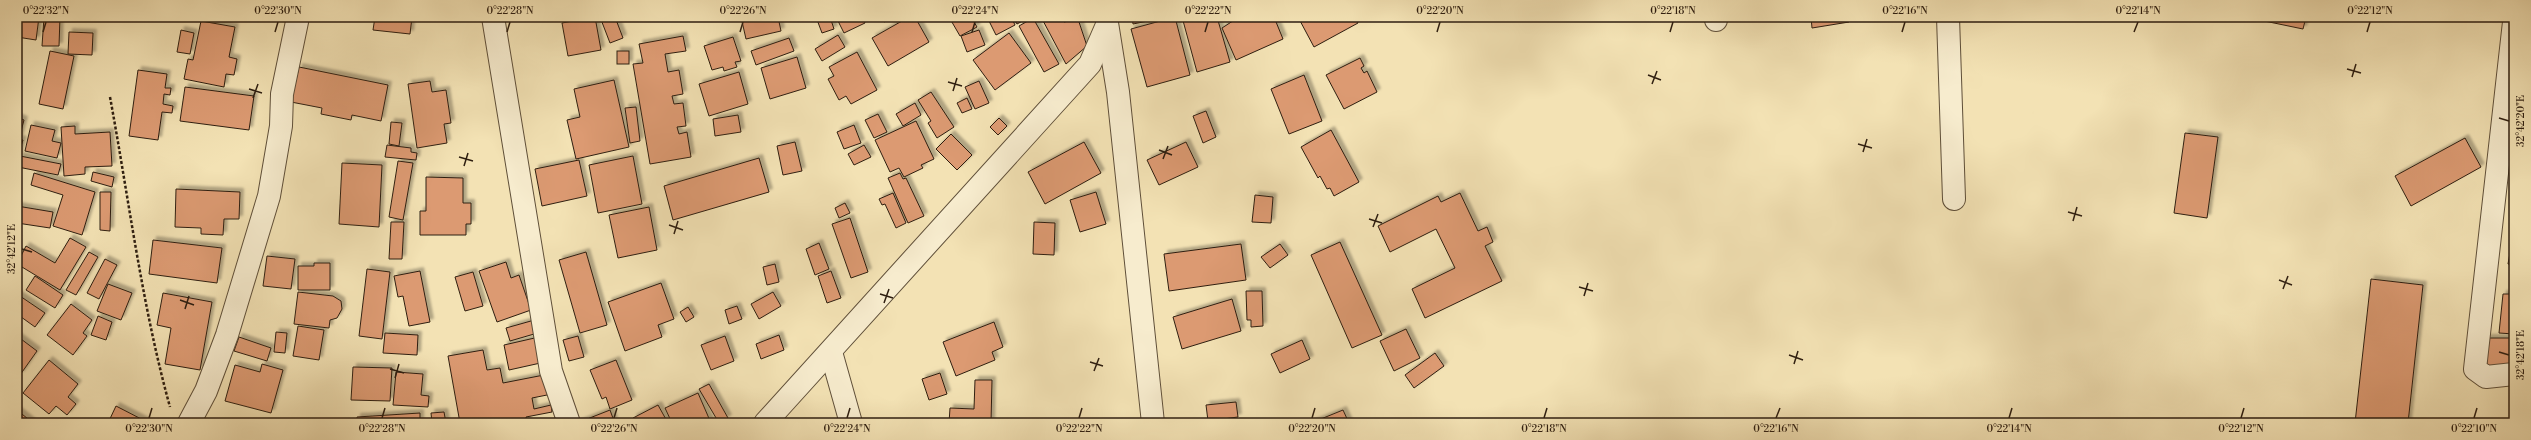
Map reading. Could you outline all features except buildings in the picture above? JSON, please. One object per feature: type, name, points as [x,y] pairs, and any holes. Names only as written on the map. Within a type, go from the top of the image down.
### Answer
[{"type":"street","points":[[189,423],[206,391],[227,335],[269,196],[281,126],[282,94],[298,17]]},
{"type":"street","points":[[493,17],[551,371],[569,423]]},
{"type":"street","points":[[1948,17],[1954,199]]},
{"type":"street","points":[[765,423],[831,352],[1090,64],[1107,21]]},
{"type":"street","points":[[1107,21],[1118,92],[1153,423]]},
{"type":"street","points":[[2514,22],[2475,369],[2486,377],[2514,374]]},
{"type":"street","points":[[831,352],[851,423]]},
{"type":"path","points":[[110,97],[126,178],[139,267],[171,410]]}]
